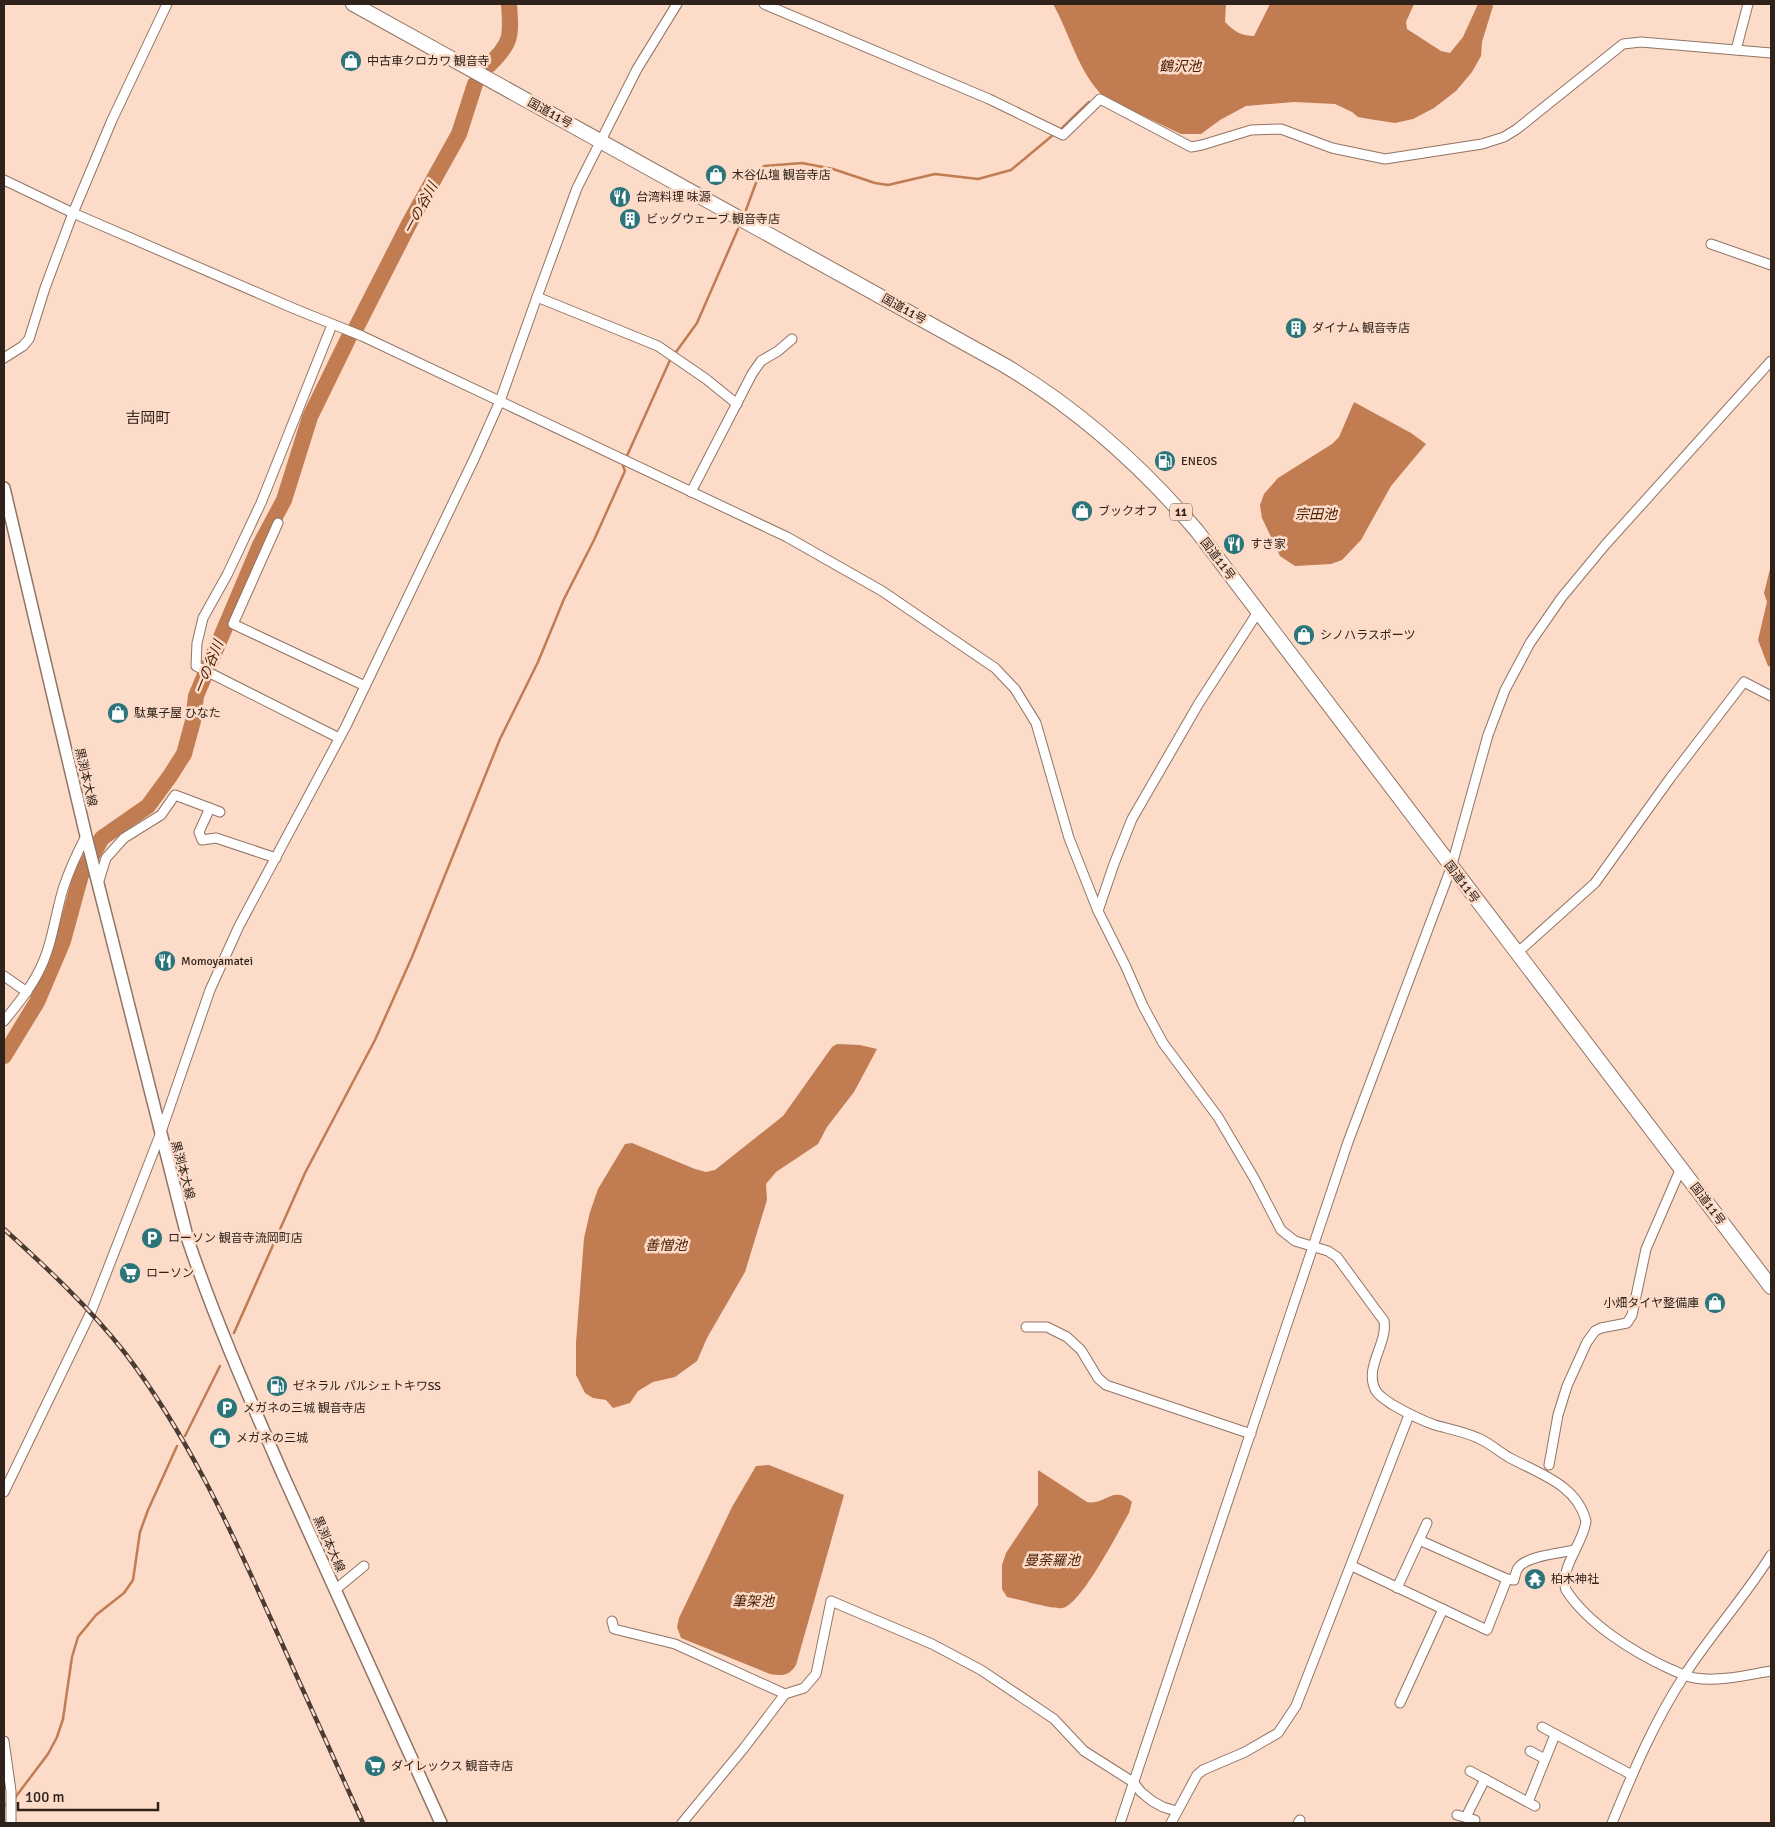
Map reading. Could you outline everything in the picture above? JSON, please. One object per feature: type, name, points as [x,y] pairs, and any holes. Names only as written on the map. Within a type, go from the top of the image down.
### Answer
[{"type":"highway","name":"国道11号","points":[[354,4],[1024,377],[1063,403],[1116,446],[1173,503],[1197,531],[1771,1287]]},
{"type":"main road","name":"黒渕本大線","points":[[4,488],[86,836],[188,1240],[215,1316],[335,1590],[441,1823]]},
{"type":"street","points":[[4,358],[23,346],[29,339],[45,288],[73,213],[112,120],[167,4]]},
{"type":"street","points":[[4,1492],[91,1312],[160,1135],[210,990],[238,926],[340,738],[475,457],[500,401],[578,188],[637,69],[677,4]]},
{"type":"street","points":[[764,4],[980,96],[1063,135],[1100,99],[1190,147],[1250,130],[1281,128],[1332,148],[1385,159],[1482,144],[1504,137],[1517,129],[1623,44],[1641,42],[1771,54]]},
{"type":"street","points":[[1736,50],[1748,4]]},
{"type":"street","points":[[4,180],[73,213],[332,325],[362,336],[787,537],[882,591],[994,668],[1015,689],[1036,723],[1069,838],[1098,912],[1159,1037],[1218,1117],[1254,1178],[1281,1230],[1295,1242],[1328,1251],[1337,1257],[1384,1321],[1384,1332],[1373,1370],[1375,1390],[1381,1397],[1409,1415],[1479,1438],[1509,1458],[1537,1471],[1571,1492],[1580,1504],[1586,1521],[1570,1562],[1564,1585],[1570,1596],[1597,1623],[1618,1640],[1655,1662],[1694,1678],[1708,1679],[1771,1671]]},
{"type":"street","points":[[1710,244],[1771,265]]},
{"type":"street","points":[[537,297],[658,346],[706,378],[737,404]]},
{"type":"street","points":[[332,325],[261,503],[227,574],[203,618],[197,643],[196,666],[340,738]]},
{"type":"street","points":[[692,492],[752,374],[761,362],[792,339]]},
{"type":"street","points":[[1120,1823],[1348,1142],[1451,868],[1492,726],[1505,690],[1544,621],[1562,597],[1606,544],[1771,361]]},
{"type":"street","points":[[278,523],[233,624],[365,686]]},
{"type":"street","points":[[1098,912],[1132,819],[1199,703],[1258,612]]},
{"type":"street","points":[[1517,953],[1594,883],[1671,777],[1744,682],[1771,696]]},
{"type":"street","points":[[98,885],[106,858],[124,838],[161,815],[175,795],[220,812]]},
{"type":"street","points":[[210,808],[199,832],[202,840],[216,838],[276,858]]},
{"type":"street","points":[[4,1021],[27,992],[40,969],[74,858],[86,836]]},
{"type":"street","points":[[4,976],[27,992]]},
{"type":"street","points":[[1549,1465],[1558,1415],[1567,1386],[1584,1348],[1595,1331],[1627,1323],[1632,1315],[1646,1249],[1681,1168]]},
{"type":"street","points":[[1026,1327],[1047,1327],[1067,1337],[1081,1350],[1098,1378],[1106,1385],[1250,1434]]},
{"type":"street","points":[[1171,1823],[1176,1811],[1203,1770],[1245,1752],[1278,1733],[1296,1706],[1352,1566],[1409,1415]]},
{"type":"street","points":[[1397,1588],[1427,1523]]},
{"type":"street","points":[[1419,1540],[1507,1579],[1514,1580],[1518,1568],[1524,1563],[1548,1555],[1575,1550]]},
{"type":"street","points":[[1612,1823],[1652,1732],[1684,1675],[1759,1575],[1771,1555]]},
{"type":"street","points":[[335,1590],[364,1566]]},
{"type":"street","points":[[1352,1566],[1488,1630],[1507,1579]]},
{"type":"street","points":[[682,1823],[744,1748],[785,1694],[804,1688],[816,1674],[831,1601],[932,1644],[981,1670],[1054,1719],[1084,1751],[1133,1782],[1152,1801],[1163,1808],[1176,1811]]},
{"type":"street","points":[[1400,1703],[1443,1609]]},
{"type":"street","points":[[612,1621],[614,1629],[675,1644],[785,1694]]},
{"type":"street","points":[[1542,1727],[1632,1775]]},
{"type":"street","points":[[1470,1771],[1532,1804],[1545,1759],[1555,1735]]},
{"type":"street","points":[[4,1741],[11,1791],[11,1823]]},
{"type":"street","points":[[1530,1751],[1545,1759]]},
{"type":"street","points":[[1466,1818],[1485,1779]]},
{"type":"water","name":"鶴沢池","points":[[1053,4],[1226,4],[1225,22],[1238,32],[1254,36],[1270,4],[1414,4],[1406,22],[1407,29],[1441,51],[1450,53],[1463,37],[1478,4],[1492,4],[1493,6],[1482,42],[1481,56],[1472,72],[1456,91],[1434,108],[1413,119],[1395,123],[1358,117],[1335,104],[1294,102],[1246,106],[1220,120],[1201,134],[1181,134],[1104,97],[1087,76]]},
{"type":"water","name":"宗田池","points":[[1354,402],[1411,433],[1426,444],[1391,486],[1361,540],[1342,560],[1331,564],[1295,566],[1280,556],[1262,518],[1260,505],[1264,494],[1278,478],[1332,444],[1339,437]]},
{"type":"water","points":[[1771,565],[1771,667],[1768,666],[1758,640],[1767,602],[1764,593]]},
{"type":"water","name":"善憎池","points":[[837,1044],[860,1045],[877,1049],[854,1092],[827,1127],[818,1144],[776,1172],[766,1184],[767,1200],[745,1272],[707,1338],[697,1361],[675,1377],[653,1382],[638,1391],[630,1403],[613,1408],[606,1400],[593,1398],[585,1393],[576,1375],[576,1343],[584,1238],[598,1189],[625,1144],[632,1143],[695,1169],[706,1172],[715,1170],[783,1116],[832,1047]]},
{"type":"water","name":"筆架池","points":[[769,1465],[844,1495],[796,1665],[791,1671],[782,1675],[770,1674],[681,1638],[677,1627],[679,1618],[732,1507],[756,1466]]},
{"type":"water","name":"曼荼羅池","points":[[1038,1470],[1087,1502],[1099,1501],[1119,1495],[1132,1502],[1129,1513],[1089,1581],[1080,1594],[1063,1608],[1044,1606],[1007,1597],[1002,1589],[1002,1565],[1006,1553],[1038,1505]]},
{"type":"waterway","name":"一の谷川","points":[[489,65],[503,50],[509,38],[509,4]]},
{"type":"waterway","name":"一の谷川","points":[[356,328],[410,222],[459,134],[475,84]]},
{"type":"waterway","points":[[1061,129],[1089,102]]},
{"type":"waterway","points":[[746,210],[764,166],[802,163],[833,169],[875,183],[888,185],[935,174],[978,179],[1011,170],[1053,135]]},
{"type":"waterway","points":[[676,352],[697,323],[738,229]]},
{"type":"waterway","name":"一の谷川","points":[[4,1056],[37,1002],[63,941],[81,875],[102,838],[148,806],[184,754],[193,721],[196,696],[260,545],[284,500],[310,417],[349,337]]},
{"type":"waterway","points":[[626,458],[670,360]]},
{"type":"waterway","points":[[234,1333],[305,1173],[375,1040],[412,957],[500,739],[538,662],[564,599],[594,540],[625,471],[623,466]]},
{"type":"waterway","points":[[185,1436],[220,1366]]},
{"type":"waterway","points":[[14,1799],[48,1754],[57,1737],[63,1719],[72,1657],[78,1637],[96,1615],[124,1593],[133,1580],[140,1532],[177,1446]]},
{"type":"waterway","points":[[4,1806],[9,1802]]},
{"type":"railway","points":[[4,1229],[52,1273],[97,1320],[125,1353],[168,1415],[205,1480],[239,1548],[363,1823]]},
{"type":"place","name":"中古車クロカワ 観音寺","points":[[351,61]]},
{"type":"place","name":"木谷仏壇 観音寺店","points":[[716,175]]},
{"type":"place","name":"台湾料理 味源","points":[[620,197]]},
{"type":"place","name":"ビッグウェーブ 観音寺店","points":[[630,219]]},
{"type":"place","name":"ダイナム 観音寺店","points":[[1296,328]]},
{"type":"place","name":"ENEOS","points":[[1165,461]]},
{"type":"place","name":"ブックオフ","points":[[1082,511]]},
{"type":"place","name":"すき家","points":[[1234,544]]},
{"type":"place","name":"シノハラスポーツ","points":[[1304,635]]},
{"type":"place","name":"駄菓子屋 ひなた","points":[[118,713]]},
{"type":"place","name":"Momoyamatei","points":[[165,961]]},
{"type":"place","name":"ローソン 観音寺流岡町店","points":[[152,1238]]},
{"type":"place","name":"ローソン","points":[[130,1273]]},
{"type":"place","name":"小畑タイヤ整備庫","points":[[1715,1303]]},
{"type":"place","name":"ゼネラル パルシェトキワSS","points":[[277,1386]]},
{"type":"place","name":"メガネの三城 観音寺店","points":[[227,1408]]},
{"type":"place","name":"メガネの三城","points":[[220,1438]]},
{"type":"place","name":"柏木神社","points":[[1535,1579]]},
{"type":"place","name":"ダイレックス 観音寺店","points":[[375,1766]]},
{"type":"district","name":"吉岡町","points":[[148,418]]}]
